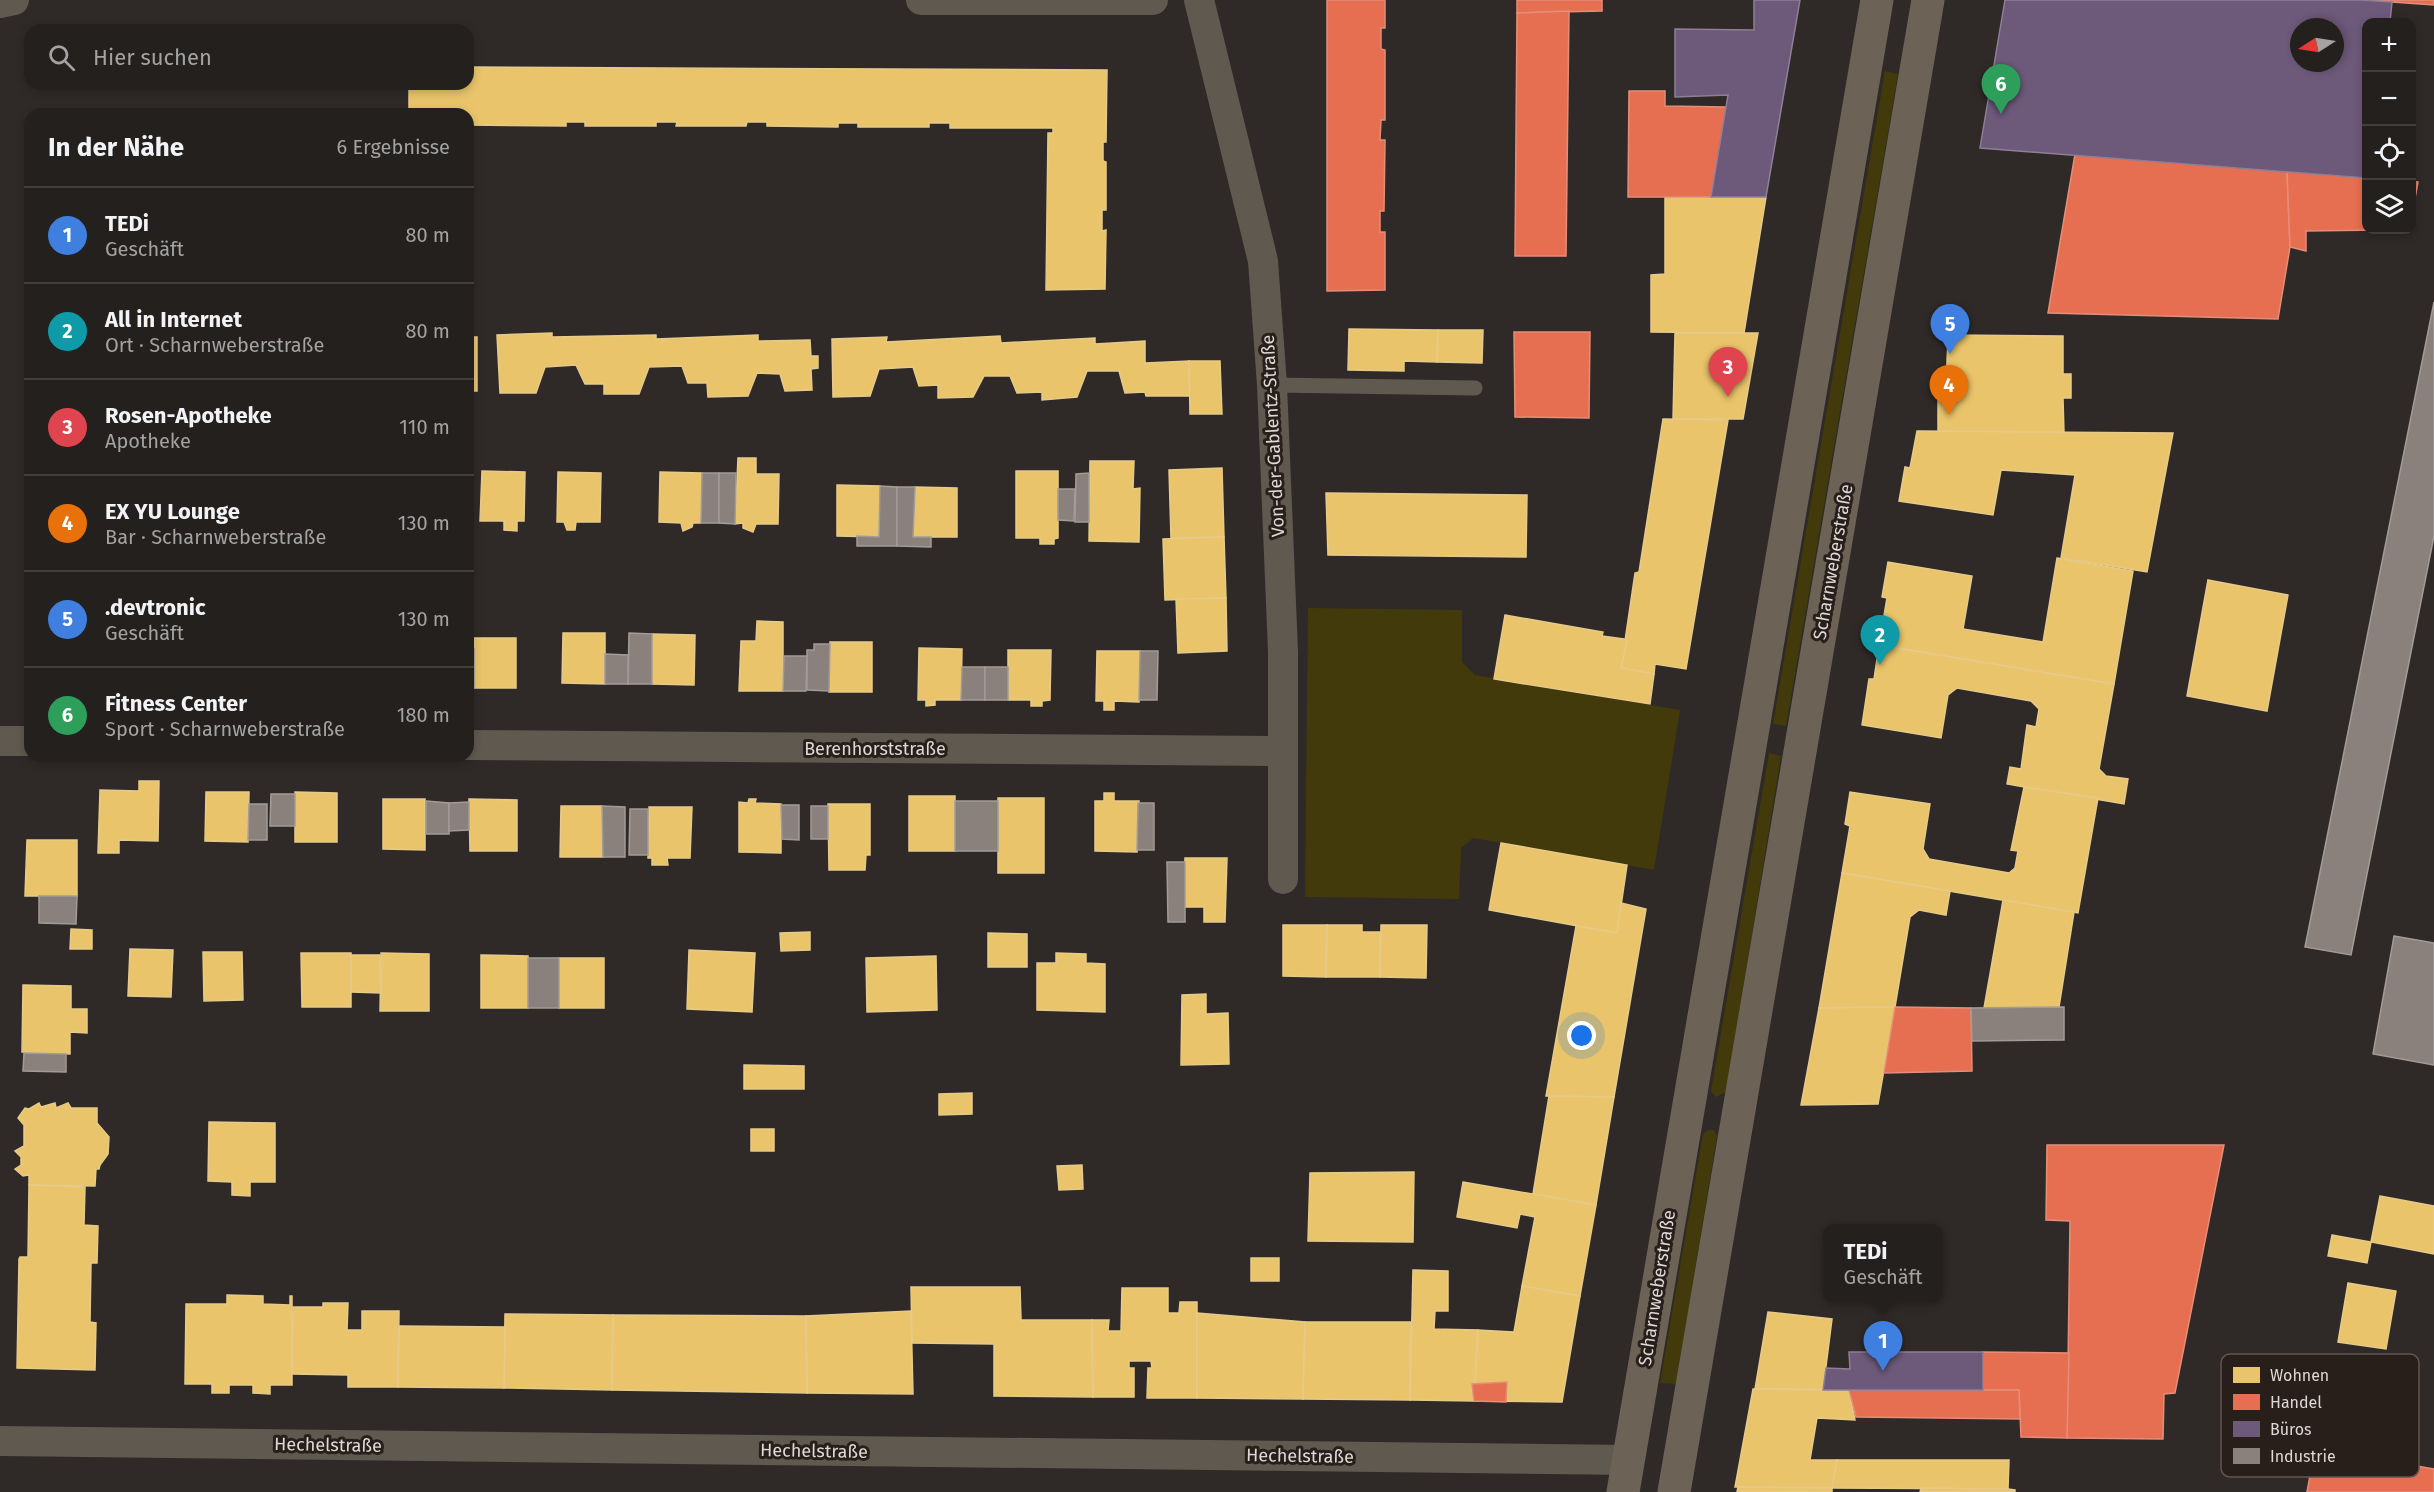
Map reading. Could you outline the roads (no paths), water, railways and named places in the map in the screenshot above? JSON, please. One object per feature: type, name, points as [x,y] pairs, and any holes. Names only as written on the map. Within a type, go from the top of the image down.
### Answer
[{"type":"main road","name":"Scharnweberstraße","points":[[1623,1492],[1877,0]]},
{"type":"main road","name":"Scharnweberstraße","points":[[1628,1460],[1677,1478],[1928,0]]},
{"type":"main road","points":[[1686,1116],[1738,1123]]},
{"type":"street","points":[[0,3],[14,0]]},
{"type":"street","points":[[921,0],[1153,0]]},
{"type":"street","name":"Von-der-Gablentz-Straße","points":[[1199,0],[1263,261],[1272,385],[1283,641],[1283,879]]},
{"type":"street","points":[[0,741],[24,741]]},
{"type":"street","name":"Berenhorststraße","points":[[474,745],[1283,760]]},
{"type":"street","name":"Hechelstraße","points":[[0,1441],[1628,1460]]},
{"type":"lane","points":[[1272,385],[1475,388]]},
{"type":"place","name":"Fitness Center","points":[[2001,114]]},
{"type":"place","name":".devtronic","points":[[1950,354]]},
{"type":"place","name":"Rosen-Apotheke","points":[[1728,397]]},
{"type":"place","name":"EX YU Lounge","points":[[1949,415]]},
{"type":"place","name":"All in Internet","points":[[1880,665]]},
{"type":"place","name":"TEDi","points":[[1883,1371]]}]
